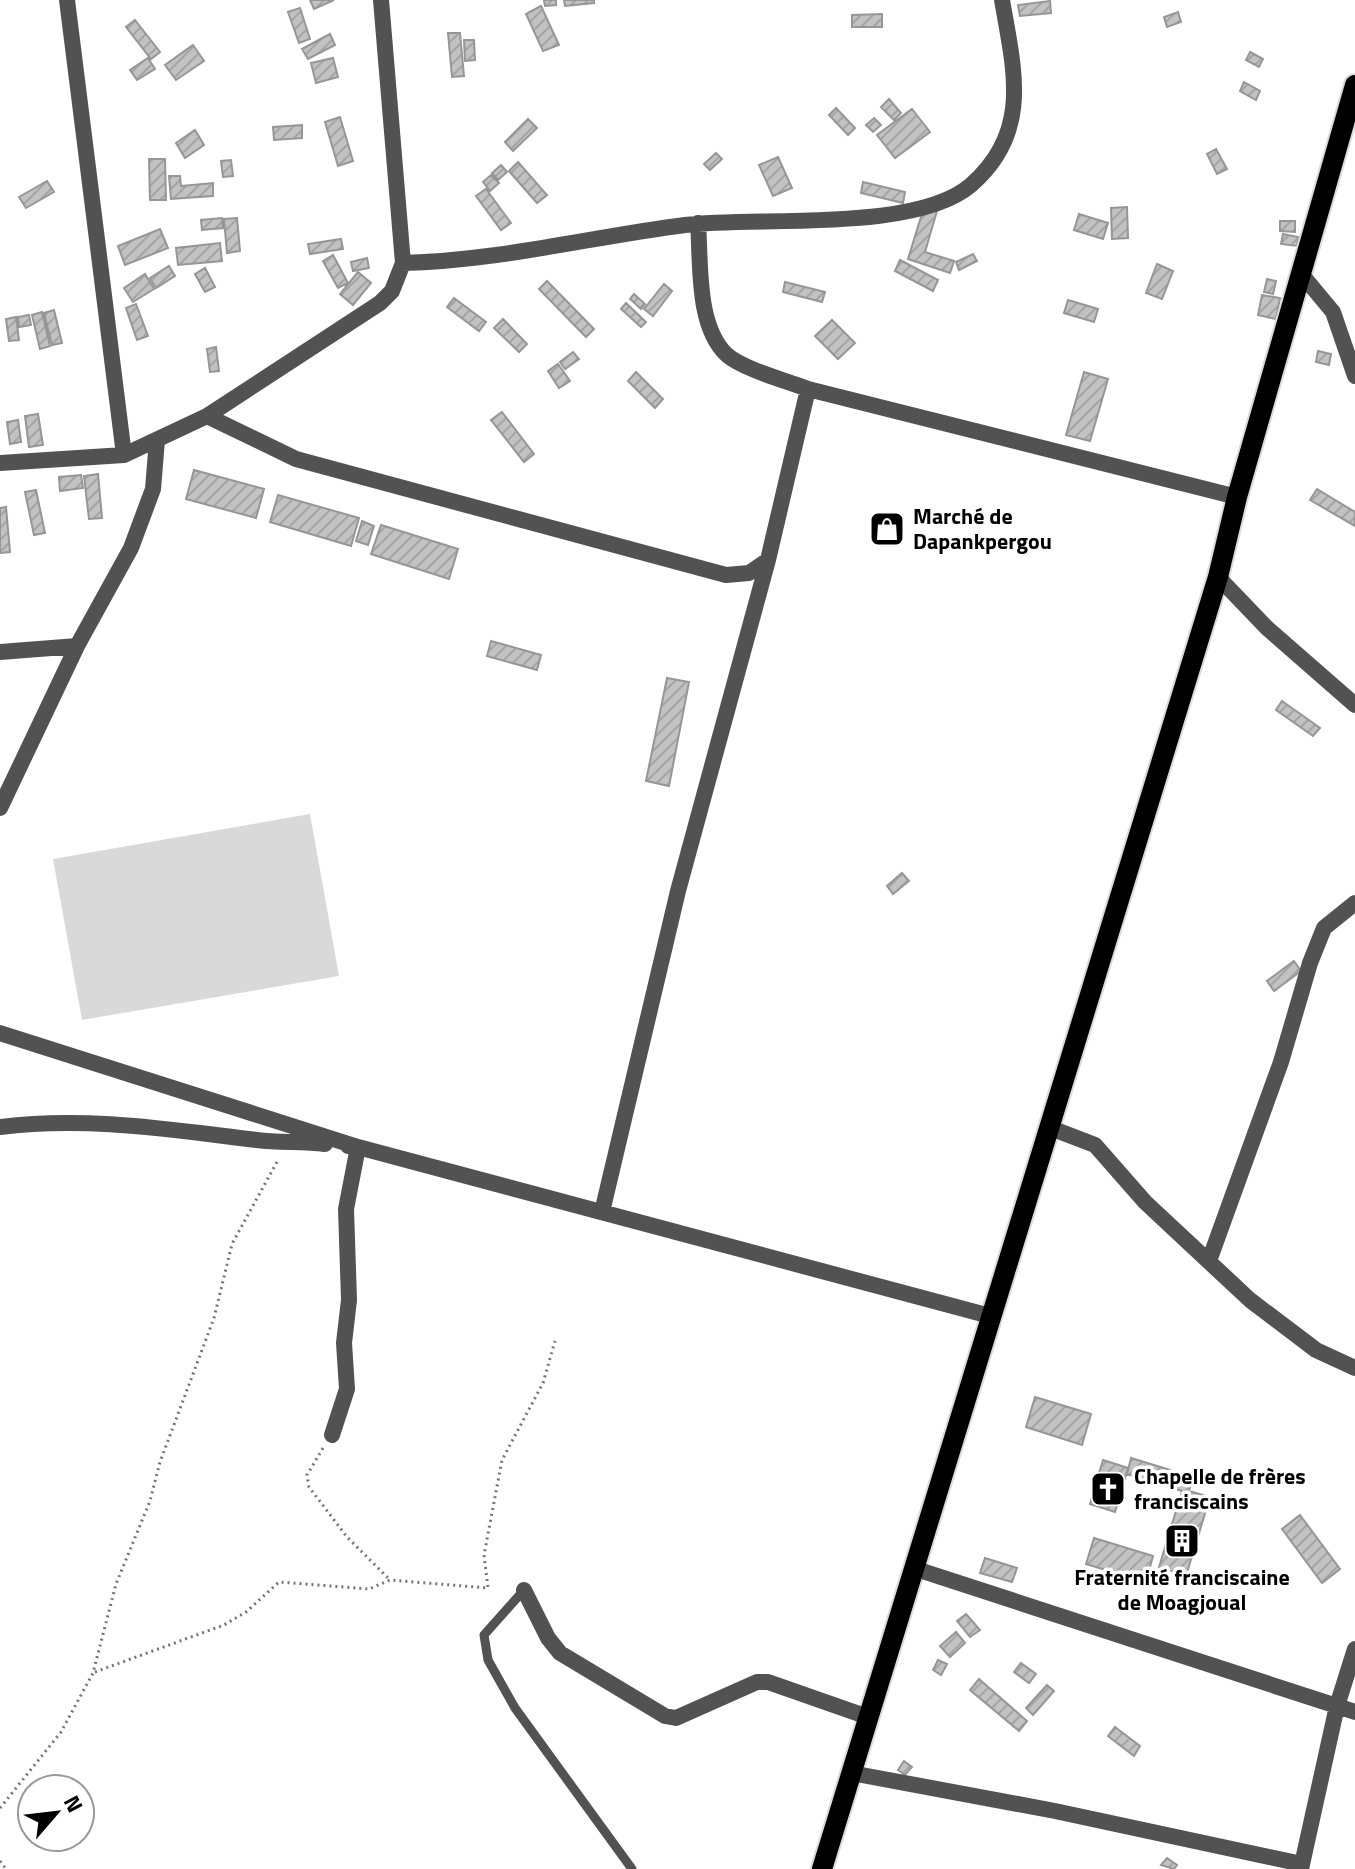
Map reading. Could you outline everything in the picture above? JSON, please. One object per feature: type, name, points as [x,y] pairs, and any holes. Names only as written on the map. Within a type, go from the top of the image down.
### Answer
[{"type":"main road","points":[[822,1869],[1218,577],[1237,497],[1303,276],[1355,85]]},
{"type":"street","points":[[67,0],[124,455]]},
{"type":"street","points":[[0,463],[124,455],[207,416],[380,303],[392,291],[403,263],[381,0]]},
{"type":"street","points":[[403,263],[475,259],[598,236],[698,223],[855,218],[941,201],[969,187],[1005,144],[1017,106],[1002,0]]},
{"type":"street","points":[[698,223],[706,308],[712,335],[729,356],[808,389],[1237,497]]},
{"type":"street","points":[[1303,276],[1333,312],[1355,376]]},
{"type":"street","points":[[602,1212],[678,891],[768,560],[808,389]]},
{"type":"street","points":[[207,416],[296,459],[726,575],[749,573],[768,560]]},
{"type":"street","points":[[0,808],[77,646],[131,548],[153,489],[157,440]]},
{"type":"street","points":[[1218,577],[1276,636],[1355,705]]},
{"type":"street","points":[[0,652],[77,646]]},
{"type":"street","points":[[1209,1261],[1281,1062],[1310,963],[1324,928],[1355,903]]},
{"type":"street","points":[[0,1033],[358,1147],[990,1316]]},
{"type":"street","points":[[0,1127],[46,1121],[138,1124],[262,1141],[292,1140],[358,1147]]},
{"type":"street","points":[[1048,1127],[1095,1145],[1145,1202],[1250,1300],[1316,1350],[1355,1368]]},
{"type":"street","points":[[332,1435],[347,1389],[344,1343],[349,1300],[346,1209],[358,1147]]},
{"type":"street","points":[[913,1568],[1355,1712]]},
{"type":"street","points":[[524,1590],[548,1638],[560,1653],[665,1716],[688,1715],[757,1682],[868,1717]]},
{"type":"street","points":[[851,1773],[1039,1808],[1301,1866],[1337,1706],[1355,1649]]},
{"type":"lane","points":[[524,1590],[484,1635],[488,1660],[538,1744],[632,1869]]},
{"type":"path","points":[[0,1808],[61,1732],[93,1673],[116,1584],[150,1501],[160,1462],[214,1318],[232,1244],[273,1165],[292,1140]]},
{"type":"path","points":[[93,1673],[224,1625],[256,1605],[279,1582],[369,1589],[390,1580],[488,1588],[484,1555],[502,1460],[543,1383],[555,1341]]},
{"type":"path","points":[[332,1435],[307,1475],[309,1487],[347,1537],[390,1580]]},
{"type":"path","points":[[0,1861],[6,1869]]},
{"type":"shaded area","points":[[310,814],[339,976],[82,1020],[53,859]]},
{"type":"building","points":[[310,0],[334,0],[314,9]]},
{"type":"building","points":[[544,0],[556,0],[556,5],[545,6]]},
{"type":"building","points":[[564,0],[594,0],[594,3],[565,6]]},
{"type":"building","points":[[1050,1],[1051,13],[1020,16],[1018,5]]},
{"type":"building","points":[[541,6],[559,45],[543,51],[526,14]]},
{"type":"building","points":[[300,8],[310,39],[299,43],[288,12]]},
{"type":"building","points":[[1178,12],[1181,22],[1167,27],[1164,17]]},
{"type":"building","points":[[882,14],[882,27],[852,27],[852,15]]},
{"type":"building","points":[[135,20],[160,52],[151,59],[126,27]]},
{"type":"building","points":[[448,33],[460,33],[464,76],[452,77]]},
{"type":"building","points":[[330,34],[335,45],[308,59],[302,49]]},
{"type":"building","points":[[464,40],[474,40],[475,60],[465,61]]},
{"type":"building","points":[[193,45],[204,61],[176,80],[165,65]]},
{"type":"building","points":[[1250,52],[1263,59],[1259,67],[1246,60]]},
{"type":"building","points":[[148,58],[155,69],[137,80],[130,70]]},
{"type":"building","points":[[333,58],[338,77],[316,83],[311,63]]},
{"type":"building","points":[[1244,82],[1260,91],[1256,100],[1240,91]]},
{"type":"building","points":[[889,99],[901,113],[894,120],[881,107]]},
{"type":"building","points":[[836,108],[855,128],[848,135],[829,115]]},
{"type":"building","points":[[912,109],[930,132],[895,158],[877,135]]},
{"type":"building","points":[[340,117],[353,161],[338,166],[325,122]]},
{"type":"building","points":[[874,118],[881,125],[873,132],[866,125]]},
{"type":"building","points":[[528,119],[537,128],[513,151],[505,142]]},
{"type":"building","points":[[302,125],[302,138],[274,140],[273,127]]},
{"type":"building","points":[[195,130],[204,145],[185,158],[176,143]]},
{"type":"building","points":[[1216,149],[1227,169],[1217,174],[1207,154]]},
{"type":"building","points":[[716,153],[722,159],[710,170],[704,164]]},
{"type":"building","points":[[778,157],[792,188],[773,196],[759,165]]},
{"type":"building","points":[[149,159],[165,159],[166,200],[150,200]]},
{"type":"building","points":[[231,160],[233,176],[223,177],[221,161]]},
{"type":"building","points":[[518,162],[547,195],[537,203],[509,171]]},
{"type":"building","points":[[501,165],[507,172],[498,180],[492,173]]},
{"type":"building","points":[[491,175],[499,183],[490,191],[483,182]]},
{"type":"building","points":[[169,176],[180,176],[181,186],[213,183],[213,196],[171,199]]},
{"type":"building","points":[[47,181],[54,192],[26,208],[19,197]]},
{"type":"building","points":[[863,182],[905,192],[903,203],[861,193]]},
{"type":"building","points":[[486,189],[511,223],[501,230],[476,196]]},
{"type":"building","points":[[924,207],[937,211],[925,252],[954,261],[950,273],[908,259]]},
{"type":"building","points":[[1127,207],[1128,238],[1112,239],[1111,208]]},
{"type":"building","points":[[1079,214],[1108,223],[1103,239],[1074,230]]},
{"type":"building","points":[[222,218],[223,228],[202,230],[201,220]]},
{"type":"building","points":[[237,218],[240,251],[227,253],[224,219]]},
{"type":"building","points":[[1280,221],[1295,221],[1295,232],[1280,231]]},
{"type":"building","points":[[160,229],[168,248],[125,265],[118,246]]},
{"type":"building","points":[[1283,234],[1298,237],[1297,246],[1281,244]]},
{"type":"building","points":[[341,239],[343,249],[310,254],[308,244]]},
{"type":"building","points":[[220,243],[222,261],[178,265],[176,248]]},
{"type":"building","points":[[973,254],[977,261],[959,270],[956,262]]},
{"type":"building","points":[[333,255],[348,283],[338,288],[323,261]]},
{"type":"building","points":[[367,258],[369,268],[353,271],[351,262]]},
{"type":"building","points":[[900,260],[938,280],[933,291],[895,271]]},
{"type":"building","points":[[1157,264],[1173,271],[1162,299],[1146,293]]},
{"type":"building","points":[[169,266],[175,276],[156,288],[150,278]]},
{"type":"building","points":[[205,268],[215,287],[205,292],[195,274]]},
{"type":"building","points":[[358,272],[371,283],[353,305],[340,294]]},
{"type":"building","points":[[145,274],[154,289],[133,302],[124,288]]},
{"type":"building","points":[[1267,279],[1276,281],[1273,294],[1264,292]]},
{"type":"building","points":[[547,281],[594,329],[586,337],[539,289]]},
{"type":"building","points":[[785,282],[825,292],[822,302],[783,292]]},
{"type":"building","points":[[664,284],[672,291],[653,316],[644,309]]},
{"type":"building","points":[[634,294],[645,304],[641,309],[630,299]]},
{"type":"building","points":[[1262,295],[1280,298],[1276,319],[1258,315]]},
{"type":"building","points":[[454,298],[486,322],[479,331],[447,307]]},
{"type":"building","points":[[1068,300],[1098,309],[1094,322],[1064,313]]},
{"type":"building","points":[[626,303],[646,322],[641,327],[621,309]]},
{"type":"building","points":[[136,304],[148,336],[137,340],[126,308]]},
{"type":"building","points":[[54,310],[62,343],[52,345],[44,313]]},
{"type":"building","points":[[42,312],[50,346],[40,349],[32,315]]},
{"type":"building","points":[[29,315],[31,325],[19,327],[18,317]]},
{"type":"building","points":[[16,317],[19,340],[9,341],[6,319]]},
{"type":"building","points":[[503,319],[527,344],[519,352],[494,328]]},
{"type":"building","points":[[832,320],[855,343],[838,359],[815,336]]},
{"type":"building","points":[[216,347],[219,371],[210,372],[207,349]]},
{"type":"building","points":[[1318,351],[1331,354],[1329,365],[1316,362]]},
{"type":"building","points":[[573,352],[579,359],[565,369],[560,362]]},
{"type":"building","points":[[558,364],[570,381],[559,388],[548,371]]},
{"type":"building","points":[[636,372],[663,399],[655,408],[628,381]]},
{"type":"building","points":[[1084,372],[1108,379],[1090,441],[1066,435]]},
{"type":"building","points":[[502,412],[534,454],[524,462],[491,420]]},
{"type":"building","points":[[38,414],[43,445],[29,447],[25,416]]},
{"type":"building","points":[[18,420],[21,442],[10,444],[7,422]]},
{"type":"building","points":[[194,470],[264,489],[256,518],[186,499]]},
{"type":"building","points":[[98,474],[102,518],[89,519],[84,476]]},
{"type":"building","points":[[81,475],[83,488],[60,491],[59,477]]},
{"type":"building","points":[[1317,489],[1355,512],[1355,526],[1310,500]]},
{"type":"building","points":[[36,490],[45,533],[34,535],[25,492]]},
{"type":"building","points":[[278,495],[359,518],[351,546],[270,522]]},
{"type":"building","points":[[6,507],[10,552],[0,553],[0,508]]},
{"type":"building","points":[[362,521],[374,526],[368,545],[356,541]]},
{"type":"building","points":[[381,525],[458,549],[449,579],[371,554]]},
{"type":"building","points":[[491,641],[541,655],[537,670],[487,656]]},
{"type":"building","points":[[667,678],[689,682],[669,786],[646,781]]},
{"type":"building","points":[[1282,701],[1320,728],[1313,736],[1276,710]]},
{"type":"building","points":[[902,873],[909,881],[893,894],[887,886]]},
{"type":"building","points":[[1294,961],[1301,971],[1274,991],[1267,981]]},
{"type":"building","points":[[1035,1397],[1091,1414],[1082,1445],[1026,1427]]},
{"type":"building","name":"Fraternité franciscaine de Moagjoual","points":[[1131,1458],[1193,1477],[1189,1491],[1210,1497],[1186,1576],[1159,1567],[1182,1491],[1127,1474]]},
{"type":"building","name":"Chapelle de frères franciscains","points":[[1103,1460],[1128,1468],[1115,1512],[1090,1504]]},
{"type":"building","points":[[1300,1515],[1340,1569],[1322,1583],[1282,1529]]},
{"type":"building","points":[[1094,1538],[1153,1556],[1146,1582],[1086,1564]]},
{"type":"building","points":[[985,1558],[1017,1568],[1012,1582],[980,1573]]},
{"type":"building","points":[[966,1614],[980,1630],[970,1637],[957,1621]]},
{"type":"building","points":[[956,1632],[965,1643],[950,1657],[940,1646]]},
{"type":"building","points":[[938,1660],[947,1664],[941,1675],[933,1670]]},
{"type":"building","points":[[1021,1663],[1036,1674],[1029,1683],[1014,1672]]},
{"type":"building","points":[[979,1679],[1027,1721],[1019,1731],[970,1690]]},
{"type":"building","points":[[1047,1685],[1054,1691],[1033,1715],[1026,1708]]},
{"type":"building","points":[[1115,1727],[1140,1746],[1134,1756],[1108,1736]]},
{"type":"building","points":[[904,1761],[912,1767],[905,1775],[898,1770]]},
{"type":"building","points":[[1167,1858],[1177,1865],[1174,1869],[1161,1865]]},
{"type":"place","name":"Marché de Dapankpergou","points":[[887,529]]},
{"type":"place","name":"Chapelle de frères franciscains","points":[[1108,1489]]},
{"type":"place","name":"Fraternité franciscaine de Moagjoual","points":[[1182,1541]]}]
